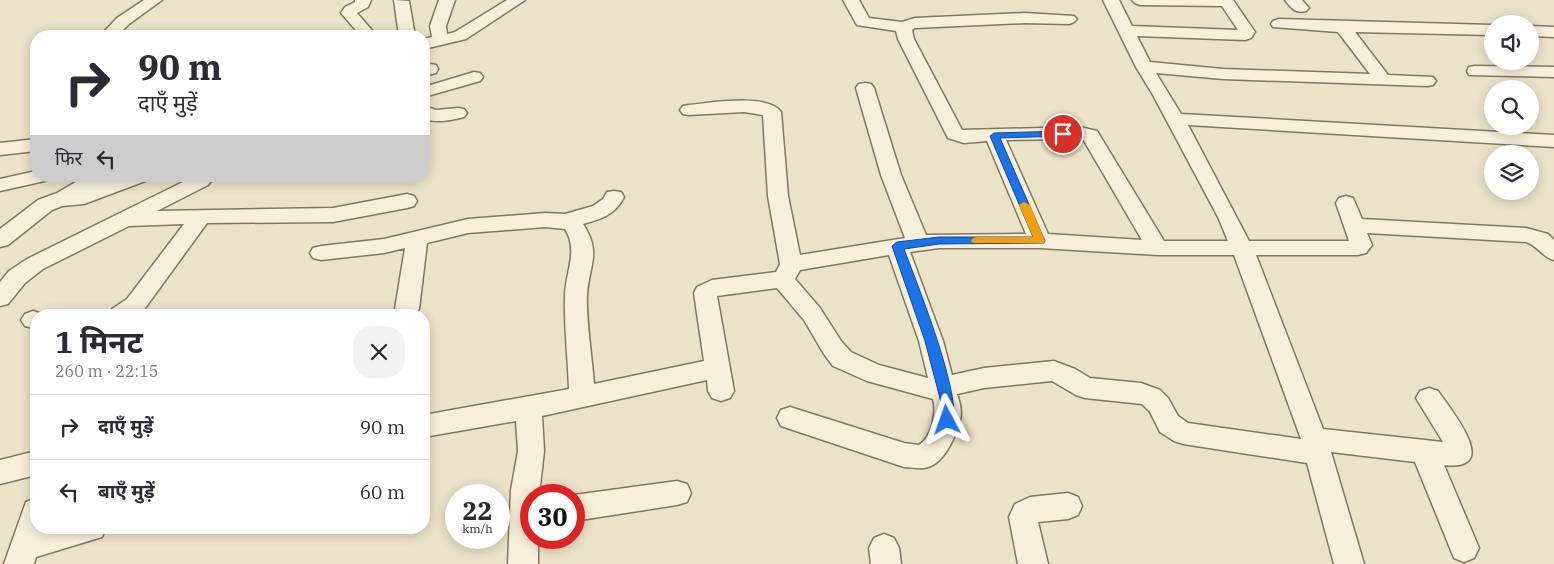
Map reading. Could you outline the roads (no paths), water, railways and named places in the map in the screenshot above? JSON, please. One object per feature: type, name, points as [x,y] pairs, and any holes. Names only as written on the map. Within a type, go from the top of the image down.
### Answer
[{"type":"street","points":[[113,30],[122,20],[154,0]]},
{"type":"street","points":[[363,0],[363,4],[350,10],[349,13],[364,30]]},
{"type":"street","points":[[440,41],[438,26],[447,0]]},
{"type":"street","points":[[430,43],[467,33],[517,0]]},
{"type":"street","points":[[851,0],[862,22],[906,27],[915,23],[1025,18],[1069,19]]},
{"type":"street","points":[[1021,0],[1025,18]]},
{"type":"street","points":[[1111,0],[1144,67],[1175,119],[1228,217],[1251,268],[1316,446],[1349,564]]},
{"type":"street","points":[[1126,31],[1245,35],[1247,32],[1225,1],[1140,0]]},
{"type":"street","points":[[401,1],[406,30]]},
{"type":"street","points":[[1279,24],[1484,30]]},
{"type":"street","points":[[906,27],[904,30],[906,39],[955,134],[964,137],[1080,133],[1090,136],[1158,248]]},
{"type":"street","points":[[1343,27],[1383,80]]},
{"type":"street","points":[[1539,31],[1554,32]]},
{"type":"street","points":[[1144,67],[1223,74],[1427,81]]},
{"type":"street","points":[[1475,71],[1554,72]]},
{"type":"street","points":[[430,90],[474,77]]},
{"type":"street","points":[[790,418],[904,455],[923,457],[934,449],[947,420],[947,402],[891,175],[865,88]]},
{"type":"street","points":[[689,110],[753,107],[766,108],[772,112],[786,272],[821,327],[832,349],[848,363],[943,389],[984,378],[1054,371],[1066,376],[1084,388],[1141,393],[1151,397],[1159,405],[1169,424],[1183,433],[1316,446],[1455,455],[1459,452],[1459,447],[1428,398]]},
{"type":"street","points":[[430,114],[433,116],[458,113]]},
{"type":"street","points":[[1175,119],[1554,141]]},
{"type":"street","points":[[994,136],[1040,241]]},
{"type":"street","points":[[0,150],[30,146]]},
{"type":"street","points":[[0,185],[30,179]]},
{"type":"street","points":[[50,182],[55,202]]},
{"type":"street","points":[[0,240],[55,202],[90,182]]},
{"type":"street","points":[[55,202],[77,199],[124,182]]},
{"type":"street","points":[[0,298],[24,271],[199,182]]},
{"type":"street","points":[[321,253],[384,246],[468,226],[545,220],[566,221],[605,209],[612,204],[614,197]]},
{"type":"street","points":[[127,219],[244,215],[333,215],[407,201]]},
{"type":"street","points":[[430,425],[528,408],[582,396],[719,380],[705,293],[712,288],[908,244],[939,241],[1040,241],[1158,248],[1358,248],[1361,245],[1346,203]]},
{"type":"street","points":[[129,309],[135,305],[200,218]]},
{"type":"street","points":[[566,221],[573,224],[578,231],[583,254],[576,296],[582,396]]},
{"type":"street","points":[[1354,225],[1526,235],[1540,239],[1554,253]]},
{"type":"street","points":[[407,309],[417,238]]},
{"type":"street","points":[[528,408],[531,451],[529,484]]},
{"type":"street","points":[[1425,452],[1464,548]]},
{"type":"street","points":[[0,472],[30,464]]},
{"type":"street","points":[[585,506],[677,493]]},
{"type":"street","points":[[1032,564],[1023,517],[1025,513],[1030,510],[1068,506]]},
{"type":"street","points":[[22,555],[30,530]]},
{"type":"street","points":[[22,555],[76,534]]},
{"type":"street","points":[[523,564],[524,549]]}]
